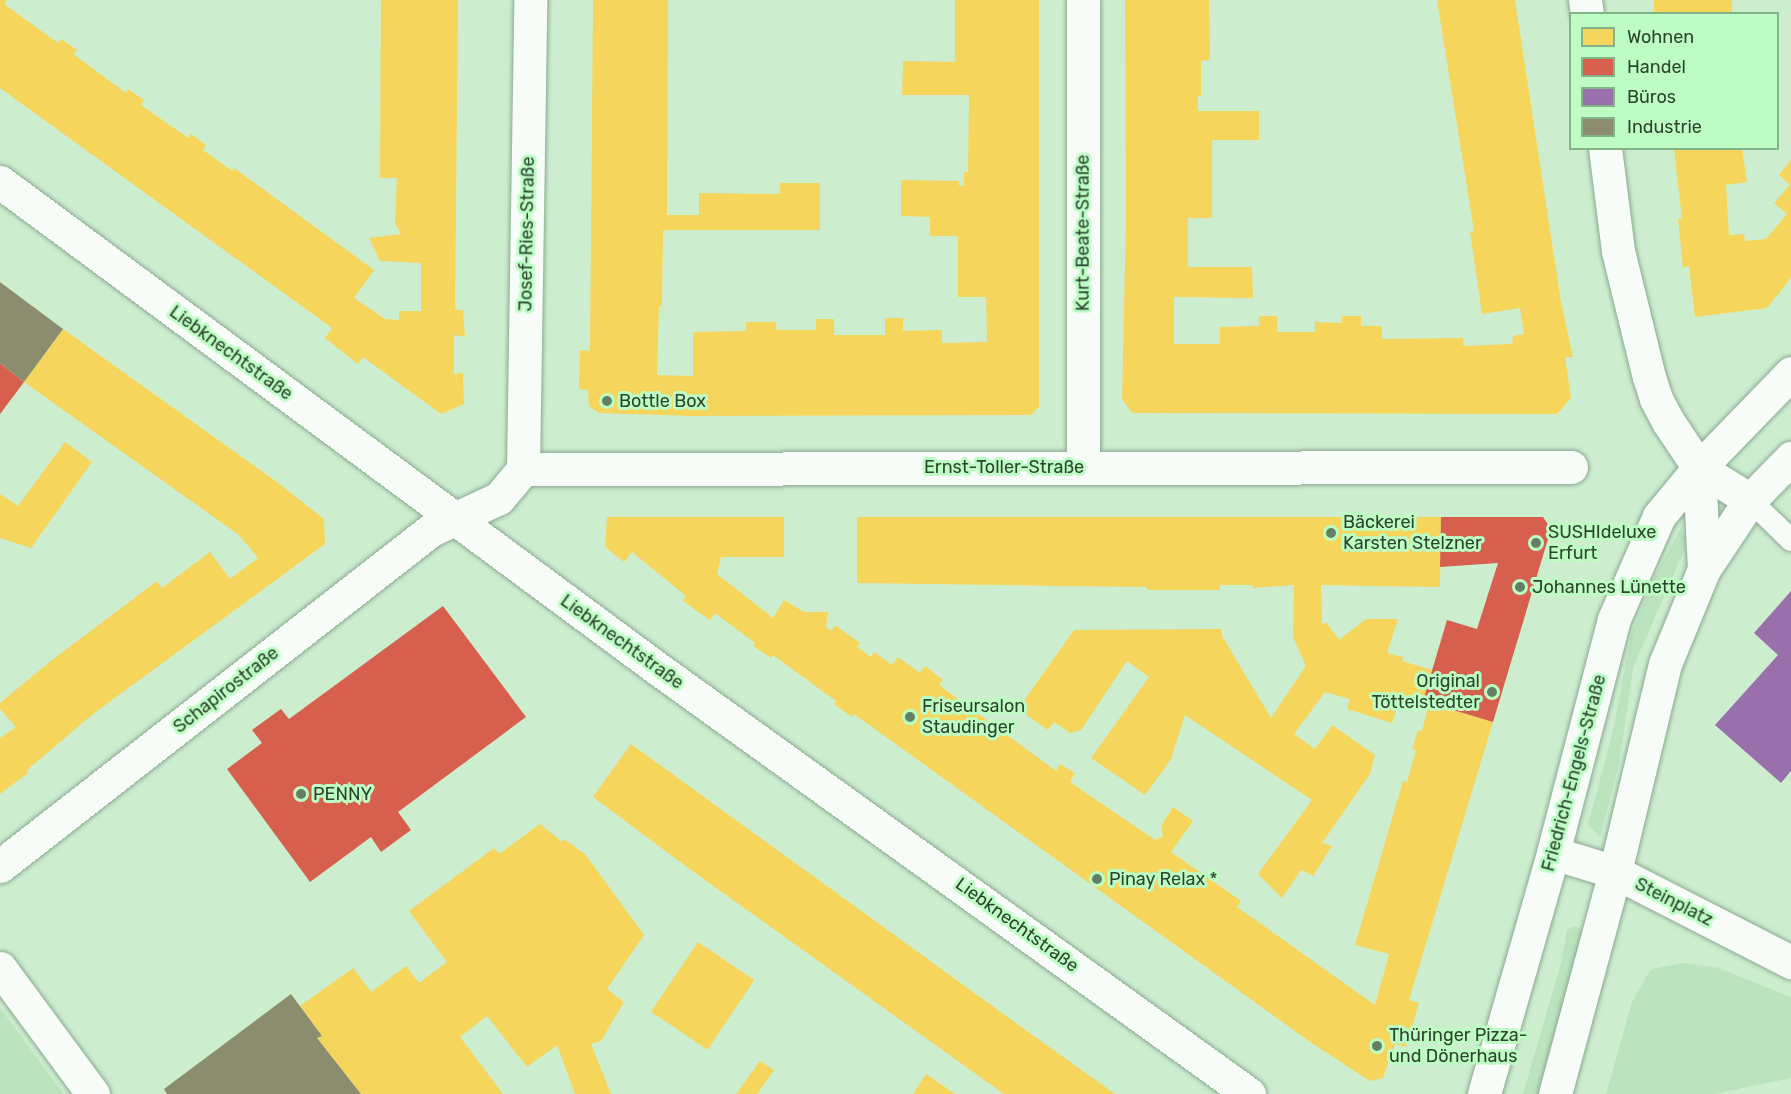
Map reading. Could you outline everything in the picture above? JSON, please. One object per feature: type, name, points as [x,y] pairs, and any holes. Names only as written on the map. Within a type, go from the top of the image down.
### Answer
[{"type":"street","name":"Josef-Ries-Straße","points":[[523,469],[530,0]]},
{"type":"street","name":"Kurt-Beate-Straße","points":[[1083,0],[1083,467]]},
{"type":"street","points":[[1605,150],[1618,251],[1649,377],[1669,423],[1699,468],[1750,500]]},
{"type":"street","name":"Liebknechtstraße","points":[[0,182],[654,666],[1249,1094]]},
{"type":"street","name":"Friedrich-Engels-Straße","points":[[1484,1094],[1553,853],[1614,619],[1659,516],[1699,468],[1791,373]]},
{"type":"street","points":[[1555,1094],[1615,872],[1665,664],[1704,569],[1750,500],[1791,458]]},
{"type":"street","name":"Ernst-Toller-Straße","points":[[523,469],[1571,467]]},
{"type":"street","points":[[1699,468],[1704,569]]},
{"type":"street","points":[[455,519],[499,498],[523,469]]},
{"type":"street","name":"Schapirostraße","points":[[0,866],[431,531],[455,519]]},
{"type":"street","name":"Steinplatz","points":[[1553,853],[1615,872],[1791,962]]},
{"type":"street","points":[[0,968],[93,1094]]},
{"type":"lane","points":[[1750,500],[1791,540]]},
{"type":"green space","points":[[1681,528],[1686,538],[1686,546],[1633,668],[1619,765],[1600,837],[1588,825],[1613,731],[1631,635],[1656,574]]},
{"type":"green space","points":[[1575,926],[1581,930],[1579,948],[1540,1094],[1523,1094],[1561,963],[1567,930]]},
{"type":"green space","points":[[1684,963],[1719,968],[1791,997],[1791,1078],[1713,1094],[1606,1094],[1632,1002],[1651,969]]},
{"type":"green space","points":[[0,1008],[64,1094],[0,1094]]},
{"type":"building: Wohnen","points":[[0,0],[7,0],[4,4],[58,43],[61,39],[77,50],[73,54],[126,93],[128,89],[144,100],[141,105],[188,138],[191,134],[206,145],[203,150],[232,171],[234,168],[374,270],[354,298],[385,319],[399,320],[399,311],[421,311],[421,263],[380,261],[369,238],[401,234],[395,223],[397,178],[380,178],[381,0],[458,0],[455,310],[463,310],[465,337],[454,335],[454,374],[463,373],[464,404],[441,414],[363,357],[358,364],[325,338],[332,328],[0,88]]},
{"type":"building: Wohnen","points":[[593,0],[668,0],[667,215],[699,215],[699,193],[780,194],[780,183],[820,183],[820,230],[663,230],[662,305],[659,307],[657,375],[693,376],[693,332],[746,331],[746,322],[776,322],[776,330],[816,330],[816,319],[834,319],[834,335],[885,335],[885,318],[903,318],[903,331],[942,330],[942,343],[987,342],[986,297],[958,297],[958,236],[930,236],[930,217],[901,216],[901,180],[959,181],[959,186],[964,186],[964,172],[968,172],[969,95],[902,95],[903,61],[955,62],[955,0],[1039,0],[1039,407],[1031,415],[692,416],[599,413],[589,406],[588,390],[579,389],[580,350],[590,351]]},
{"type":"building: Wohnen","points":[[1125,0],[1209,0],[1210,60],[1201,61],[1201,96],[1198,96],[1198,111],[1259,111],[1259,140],[1212,140],[1212,218],[1188,218],[1188,267],[1252,267],[1253,298],[1174,297],[1174,344],[1220,344],[1220,327],[1259,326],[1259,316],[1277,316],[1277,332],[1315,332],[1315,322],[1342,323],[1342,316],[1361,316],[1361,326],[1382,326],[1382,339],[1463,338],[1463,346],[1512,344],[1513,336],[1524,334],[1520,308],[1482,314],[1470,232],[1474,231],[1437,0],[1515,0],[1561,302],[1573,357],[1565,357],[1571,398],[1557,414],[1132,413],[1122,399],[1126,219]]},
{"type":"building: Wohnen","points":[[1654,0],[1732,0],[1732,12],[1654,12]]},
{"type":"building: Wohnen","points":[[1674,150],[1742,150],[1747,182],[1726,185],[1729,235],[1744,234],[1745,241],[1766,239],[1787,214],[1774,203],[1790,185],[1779,175],[1791,160],[1791,278],[1767,308],[1695,317],[1689,266],[1683,268],[1678,219],[1682,219]]},
{"type":"building: Wohnen","points":[[63,329],[277,482],[324,519],[325,544],[93,714],[27,770],[28,773],[0,794],[0,738],[16,727],[0,709],[0,703],[52,660],[157,581],[162,588],[210,552],[230,579],[258,558],[239,535],[24,382]]},
{"type":"building: Wohnen","points":[[65,442],[92,462],[31,548],[0,538],[0,494],[18,506]]},
{"type":"building: Wohnen","points":[[607,517],[784,517],[784,557],[721,557],[717,574],[773,618],[784,600],[804,612],[828,612],[826,627],[832,631],[835,625],[860,643],[857,647],[871,657],[874,652],[892,665],[898,657],[920,673],[925,666],[943,680],[939,685],[1056,771],[1060,764],[1075,773],[1070,782],[1155,840],[1163,836],[1161,826],[1173,807],[1193,821],[1171,852],[1241,901],[1237,907],[1375,1005],[1389,954],[1355,945],[1403,781],[1407,782],[1416,750],[1412,749],[1418,730],[1422,731],[1429,703],[1493,722],[1409,1000],[1419,1003],[1406,1047],[1395,1044],[1383,1078],[1370,1081],[1313,1044],[854,714],[852,717],[834,704],[836,701],[773,655],[771,658],[753,646],[755,643],[715,613],[710,620],[683,601],[686,596],[632,552],[624,562],[605,547]]},
{"type":"building: Wohnen","points":[[857,517],[1441,517],[1440,587],[1321,585],[1322,625],[1326,622],[1339,640],[1366,619],[1398,619],[1387,653],[1403,657],[1402,661],[1432,670],[1423,701],[1401,695],[1392,723],[1347,709],[1350,699],[1325,692],[1294,734],[1315,749],[1332,725],[1375,755],[1370,774],[1322,843],[1332,846],[1313,876],[1301,870],[1282,898],[1258,874],[1312,800],[1185,715],[1171,759],[1145,795],[1091,758],[1149,677],[1127,661],[1081,730],[1070,733],[1054,722],[1048,730],[1018,709],[1074,630],[1221,629],[1222,636],[1271,718],[1306,666],[1293,637],[1294,585],[1253,588],[1253,585],[1220,585],[1220,590],[1147,590],[1147,587],[857,583]]},
{"type":"building: Wohnen","points":[[631,744],[1115,1094],[1004,1094],[691,870],[593,797]]},
{"type":"building: Wohnen","points":[[540,824],[562,842],[564,839],[585,854],[644,935],[607,989],[624,1002],[601,1041],[591,1044],[611,1094],[575,1094],[557,1045],[527,1067],[487,1016],[460,1037],[503,1094],[361,1094],[317,1038],[322,1036],[300,1006],[353,968],[371,992],[406,966],[419,983],[447,962],[409,911],[494,848],[499,854]]},
{"type":"building: Wohnen","points":[[698,942],[754,980],[707,1050],[651,1012]]},
{"type":"building: Wohnen","points":[[760,1061],[774,1070],[757,1094],[736,1094]]},
{"type":"building: Wohnen","points":[[926,1074],[955,1094],[913,1094]]},
{"type":"building: Handel","points":[[0,363],[24,382],[0,414]]},
{"type":"building: Handel","points":[[1441,517],[1543,517],[1551,529],[1493,722],[1423,701],[1447,620],[1477,629],[1498,563],[1440,567]]},
{"type":"building: Handel","points":[[443,606],[526,717],[398,812],[411,830],[381,852],[371,837],[310,882],[227,769],[262,743],[252,730],[281,709],[289,719]]},
{"type":"building: Büros","points":[[1791,591],[1791,771],[1781,783],[1715,725],[1778,655],[1754,633]]},
{"type":"building: Industrie","points":[[0,282],[63,329],[24,382],[0,363]]},
{"type":"building: Industrie","points":[[291,994],[322,1036],[317,1038],[361,1094],[167,1094],[164,1089]]},
{"type":"place","name":"Bottle Box","points":[[607,401]]},
{"type":"place","name":"Bäckerei Karsten Stelzner","points":[[1331,533]]},
{"type":"place","name":"SUSHIdeluxe Erfurt","points":[[1536,543]]},
{"type":"place","name":"Johannes Lünette","points":[[1520,587]]},
{"type":"place","name":"Original Töttelstedter","points":[[1492,692]]},
{"type":"place","name":"Friseursalon Staudinger","points":[[910,717]]},
{"type":"place","name":"PENNY","points":[[301,794]]},
{"type":"place","name":"Pinay Relax *","points":[[1097,879]]},
{"type":"place","name":"Thüringer Pizza- und Dönerhaus","points":[[1377,1046]]}]
